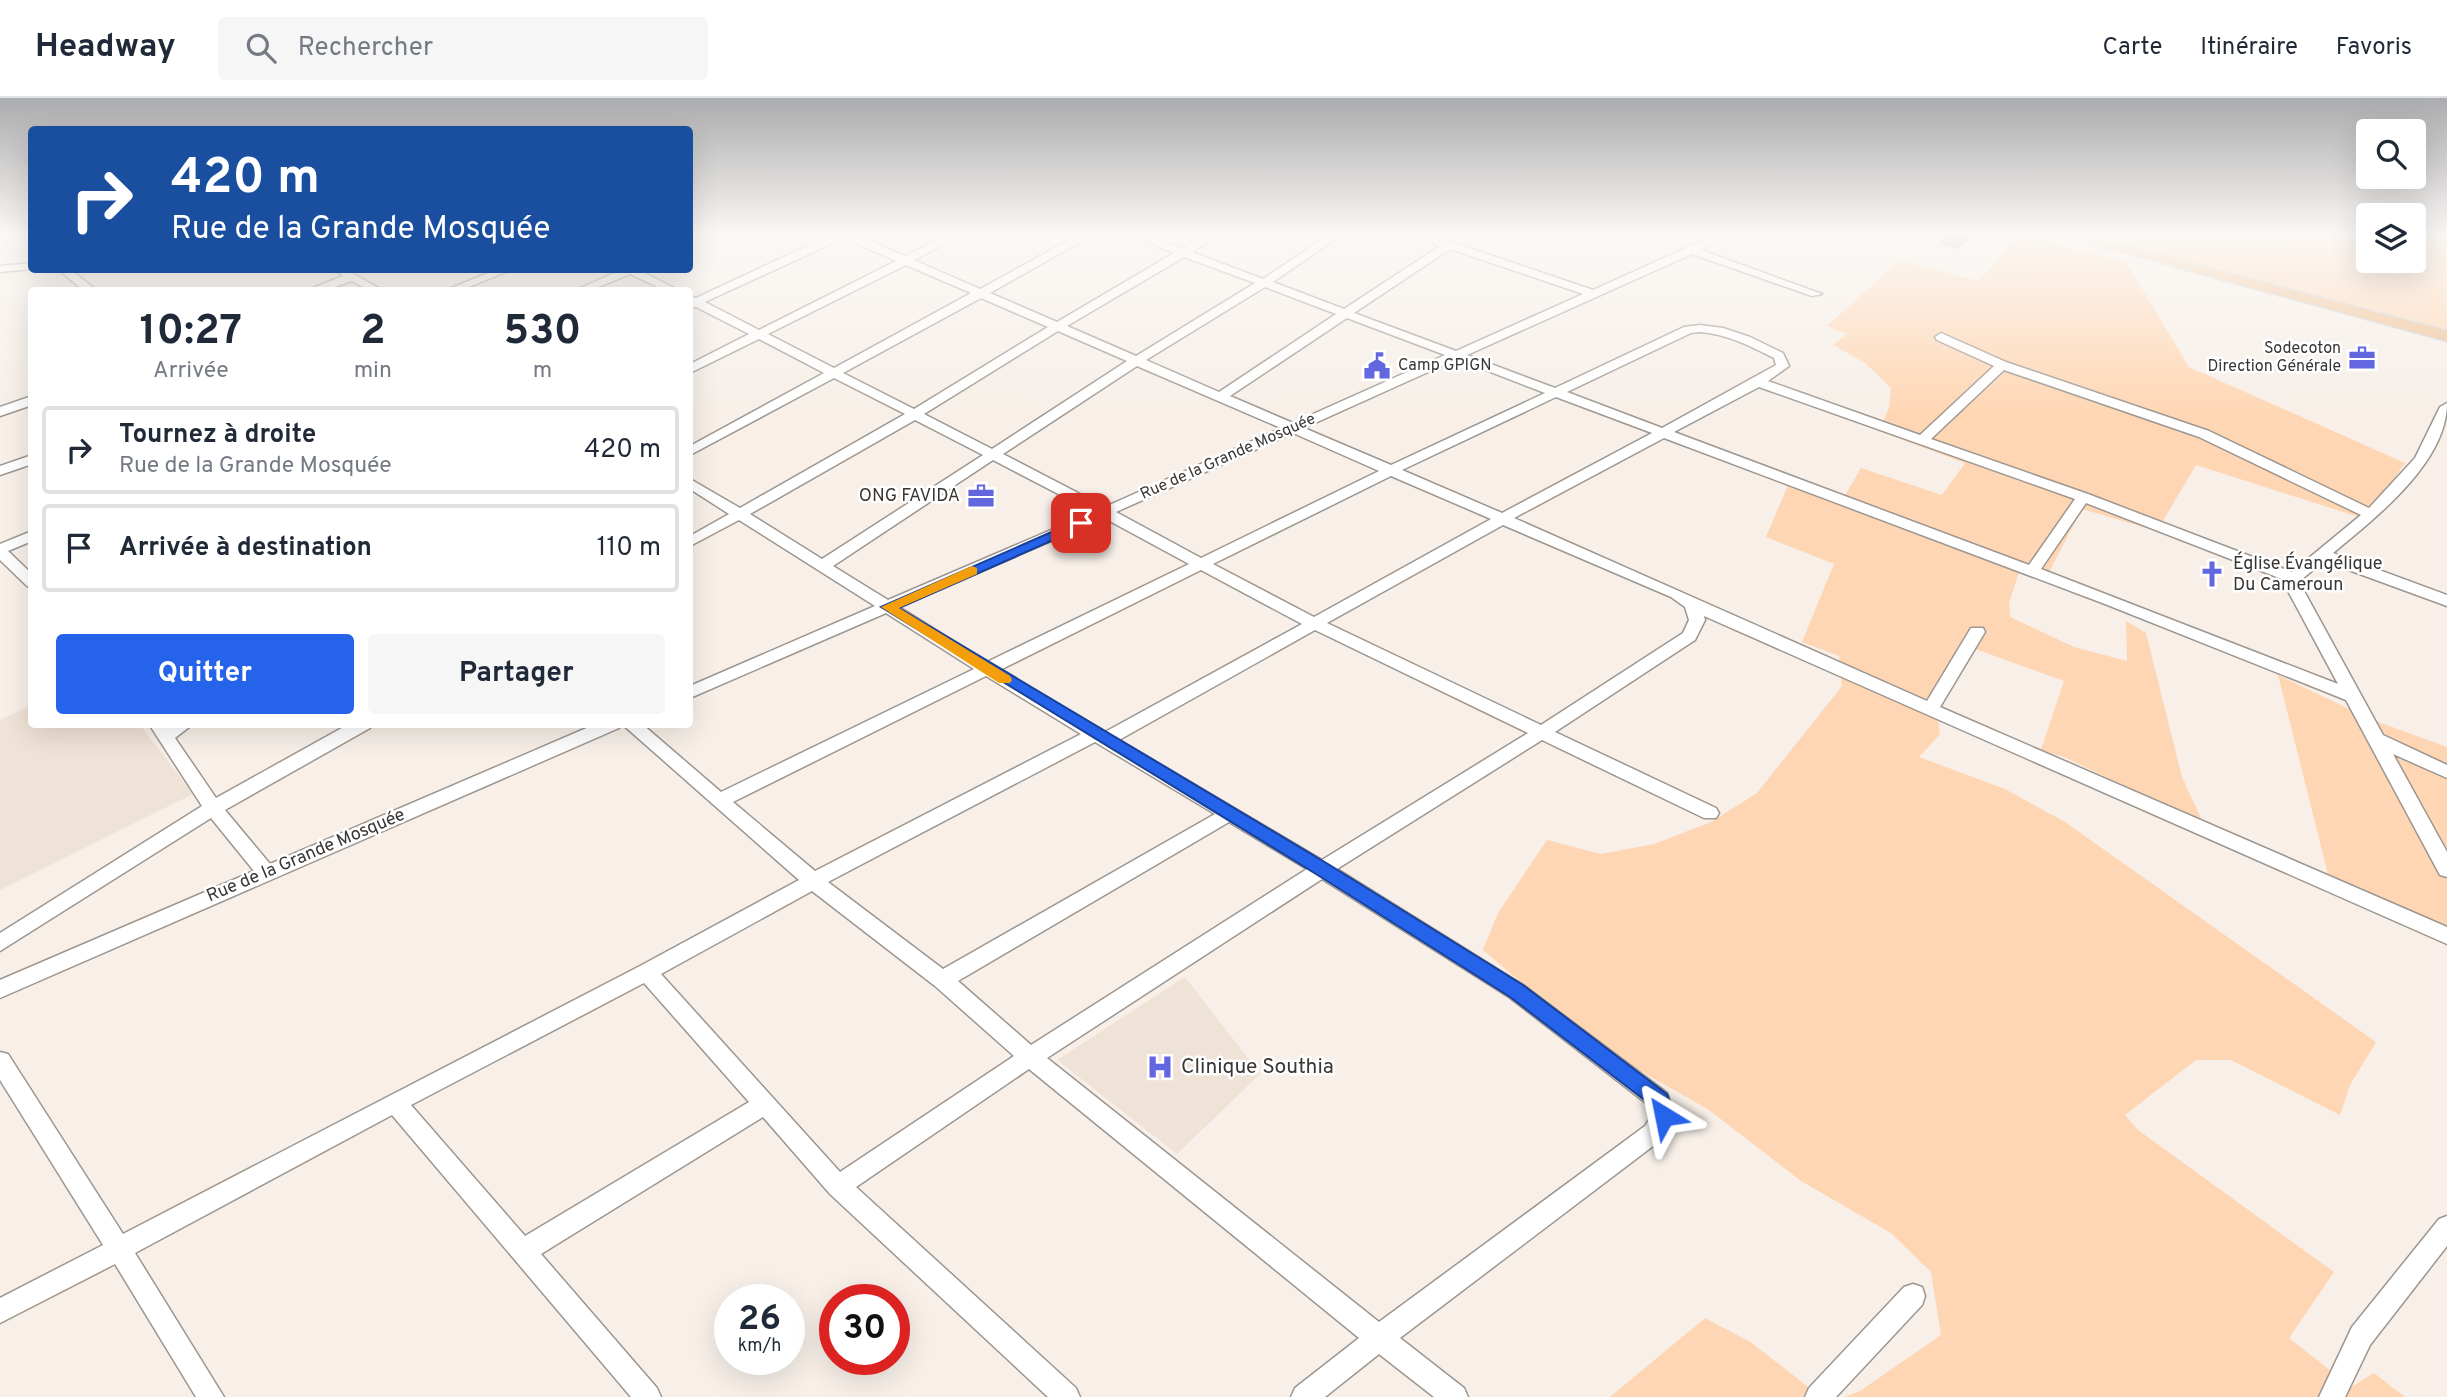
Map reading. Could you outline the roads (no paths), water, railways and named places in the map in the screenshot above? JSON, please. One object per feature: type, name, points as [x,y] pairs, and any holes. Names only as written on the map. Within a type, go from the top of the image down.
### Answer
[{"type":"main road","points":[[2292,295],[2447,336]]},
{"type":"street","points":[[693,367],[836,295]]},
{"type":"street","points":[[693,449],[978,295]]},
{"type":"street","points":[[985,295],[1676,594],[1692,605],[2447,936]]},
{"type":"street","points":[[693,540],[913,415],[1112,295]]},
{"type":"street","points":[[822,566],[1136,361],[1245,295]]},
{"type":"street","points":[[1293,295],[2032,571],[2350,695]]},
{"type":"street","points":[[1220,397],[1372,295]]},
{"type":"street","name":"Rue de la Grande Mosquée","points":[[693,691],[1105,512],[1594,295]]},
{"type":"street","points":[[693,303],[1105,512],[1313,622],[1710,813]]},
{"type":"street","points":[[0,1311],[647,972],[813,881],[1100,737],[1758,382],[1783,366],[1779,356],[1749,341],[1702,327],[1688,330],[1390,471],[719,801]]},
{"type":"street","points":[[1941,337],[2002,365],[2204,433],[2371,514]]},
{"type":"street","points":[[1922,440],[2002,365]]},
{"type":"street","points":[[1758,382],[2083,497],[2294,578]]},
{"type":"street","points":[[0,412],[28,402]]},
{"type":"street","points":[[2294,578],[2371,514],[2421,460],[2447,407]]},
{"type":"street","points":[[0,471],[28,460]]},
{"type":"street","points":[[693,485],[988,670],[1322,869],[1516,991],[1660,1100],[1664,1116],[1653,1133],[1304,1397]]},
{"type":"street","points":[[2032,571],[2083,497]]},
{"type":"street","points":[[28,537],[0,550],[28,579]]},
{"type":"street","points":[[2320,554],[2447,601]]},
{"type":"street","points":[[2294,578],[2296,591],[2350,695],[2447,870]]},
{"type":"street","points":[[838,1186],[1030,1057],[1689,636],[1698,620],[1692,605]]},
{"type":"street","points":[[1931,708],[1977,632]]},
{"type":"street","points":[[0,943],[213,808],[357,728]]},
{"type":"street","name":"Rue de la Grande Mosquée","points":[[0,989],[604,728]]},
{"type":"street","points":[[635,728],[813,881],[942,980],[1030,1057],[1455,1397]]},
{"type":"street","points":[[162,730],[213,808],[266,873]]},
{"type":"street","points":[[2374,738],[2447,772]]},
{"type":"street","points":[[942,980],[1229,814]]},
{"type":"street","points":[[647,972],[838,1186],[1067,1397]]},
{"type":"street","points":[[0,1061],[211,1397]]},
{"type":"street","points":[[395,1102],[648,1397]]},
{"type":"street","points":[[523,1251],[765,1104]]},
{"type":"street","points":[[2332,1397],[2361,1336],[2447,1227]]},
{"type":"street","points":[[1818,1397],[1913,1296]]},
{"type":"place","name":"Sodecoton Direction Générale","points":[[2362,358]]},
{"type":"place","name":"Camp GPIGN","points":[[1377,366]]},
{"type":"place","name":"ONG FAVIDA","points":[[981,496]]},
{"type":"place","name":"Église Évangélique Du Cameroun","points":[[2212,574]]},
{"type":"place","name":"Clinique Southia","points":[[1160,1067]]}]
